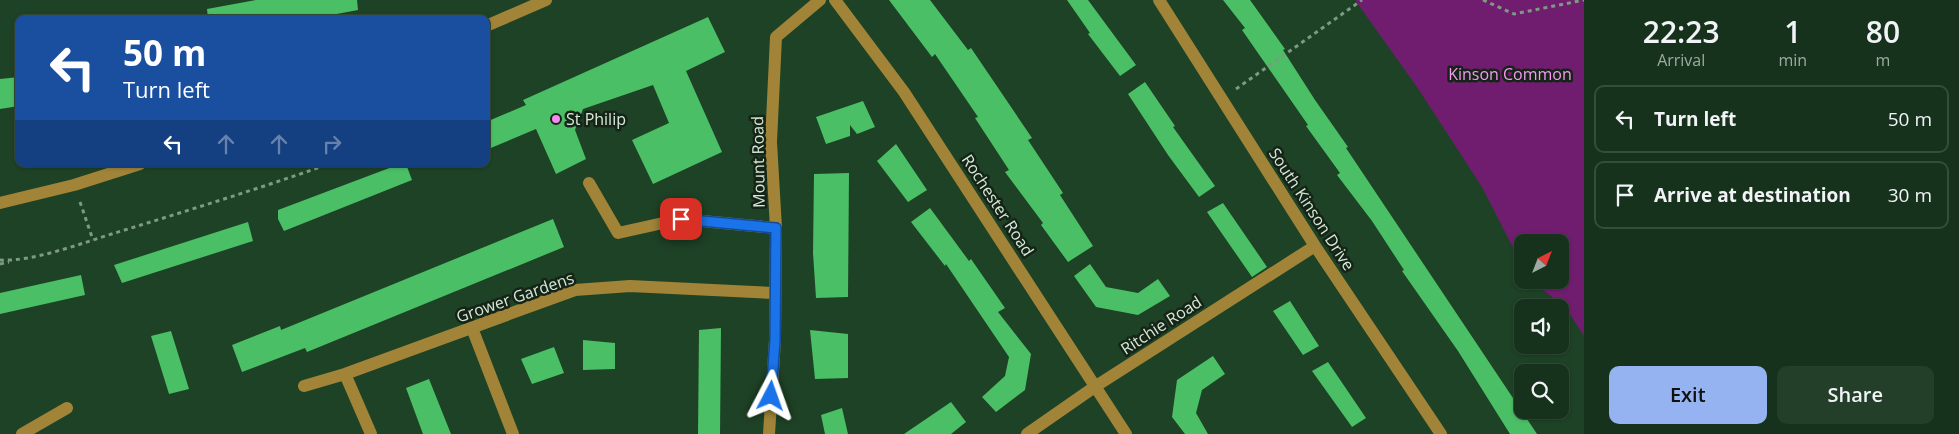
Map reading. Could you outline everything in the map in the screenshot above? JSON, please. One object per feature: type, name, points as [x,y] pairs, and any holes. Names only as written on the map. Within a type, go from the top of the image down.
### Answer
[{"type":"street","points":[[490,24],[546,0]]},
{"type":"street","name":"Mount Road","points":[[769,434],[775,340],[776,228],[771,142],[776,37],[820,0]]},
{"type":"street","name":"Rochester Road","points":[[835,0],[904,92],[1126,434]]},
{"type":"street","name":"South Kinson Drive","points":[[1159,0],[1315,246],[1441,434]]},
{"type":"street","points":[[0,203],[74,185],[131,167]]},
{"type":"street","points":[[589,183],[618,233],[681,219],[776,228]]},
{"type":"street","name":"Ritchie Road","points":[[1027,434],[1096,386],[1315,246]]},
{"type":"street","name":"Grower Gardens","points":[[304,386],[345,374],[575,290],[630,286],[774,293]]},
{"type":"street","points":[[472,328],[514,434]]},
{"type":"street","points":[[345,374],[371,434]]},
{"type":"street","points":[[22,434],[68,408]]},
{"type":"path","points":[[1222,99],[1362,0]]},
{"type":"path","points":[[1483,0],[1514,14],[1584,0]]},
{"type":"path","points":[[0,262],[15,261],[93,240],[320,167]]},
{"type":"path","points":[[74,185],[93,240]]},
{"type":"green space","name":"Kinson Common","points":[[1355,0],[1584,0],[1584,336],[1569,313],[1569,299],[1554,299],[1542,289],[1569,289],[1569,234],[1514,234],[1514,249],[1482,187],[1417,87]]},
{"type":"building","points":[[256,0],[357,0],[358,10],[331,15],[208,15],[207,9]]},
{"type":"building","points":[[889,0],[930,0],[968,50],[971,48],[1032,138],[1028,140],[1063,193],[1060,195],[1093,246],[1068,262],[1041,225],[1043,223],[1005,172],[1009,170],[975,118],[978,117],[935,54],[932,57]]},
{"type":"building","points":[[1067,0],[1088,0],[1136,65],[1120,76],[1088,34],[1090,33]]},
{"type":"building","points":[[1223,0],[1250,0],[1285,49],[1283,50],[1315,100],[1348,147],[1346,148],[1514,400],[1514,419],[1527,419],[1537,434],[1510,434],[1458,351],[1402,271],[1404,270],[1372,221],[1337,175],[1340,173],[1242,30],[1245,28]]},
{"type":"building","points":[[708,17],[725,52],[686,71],[722,152],[653,184],[632,140],[669,123],[653,85],[583,109],[575,130],[586,159],[556,174],[536,129],[490,148],[490,120],[526,105],[523,100]]},
{"type":"building","points":[[15,77],[15,107],[0,109],[0,79]]},
{"type":"building","points":[[1145,82],[1175,126],[1173,127],[1215,186],[1199,197],[1168,155],[1128,94]]},
{"type":"building","points":[[863,101],[875,127],[857,134],[850,125],[850,136],[826,144],[816,117]]},
{"type":"building","points":[[896,144],[927,190],[908,202],[877,161]]},
{"type":"building","points":[[392,167],[407,167],[412,180],[284,231],[278,219],[278,210]]},
{"type":"building","points":[[849,173],[848,297],[816,298],[813,253],[814,174]]},
{"type":"building","points":[[1223,203],[1267,267],[1252,277],[1207,212]]},
{"type":"building","points":[[930,208],[969,261],[971,259],[1005,308],[998,312],[1031,354],[1025,390],[996,412],[982,397],[1005,376],[1009,357],[946,264],[945,266],[911,222]]},
{"type":"building","points":[[553,219],[564,247],[307,352],[305,348],[242,372],[232,345],[280,326],[281,330]]},
{"type":"building","points":[[248,222],[253,241],[122,283],[114,265]]},
{"type":"building","points":[[1090,264],[1106,287],[1138,293],[1158,279],[1170,296],[1138,315],[1096,307],[1074,276]]},
{"type":"building","points":[[81,275],[85,295],[0,314],[0,293]]},
{"type":"building","points":[[1290,301],[1319,346],[1303,355],[1273,311]]},
{"type":"building","points":[[721,328],[720,434],[698,434],[699,330]]},
{"type":"building","points":[[810,330],[848,334],[848,378],[815,379]]},
{"type":"building","points":[[171,331],[189,389],[169,394],[151,336]]},
{"type":"building","points":[[583,340],[615,343],[615,369],[583,370]]},
{"type":"building","points":[[554,347],[564,373],[532,384],[521,359]]},
{"type":"building","points":[[1213,356],[1225,374],[1202,390],[1196,413],[1208,434],[1185,434],[1172,417],[1177,380]]},
{"type":"building","points":[[1328,362],[1366,418],[1352,427],[1312,371]]},
{"type":"building","points":[[429,379],[451,434],[423,434],[406,388]]},
{"type":"building","points":[[951,402],[966,422],[951,434],[904,434]]},
{"type":"building","points":[[842,408],[848,434],[825,434],[821,415]]},
{"type":"place","name":"St Philip","points":[[556,119]]},
{"type":"route","points":[[681,219],[776,228],[775,340],[771,396]]}]
